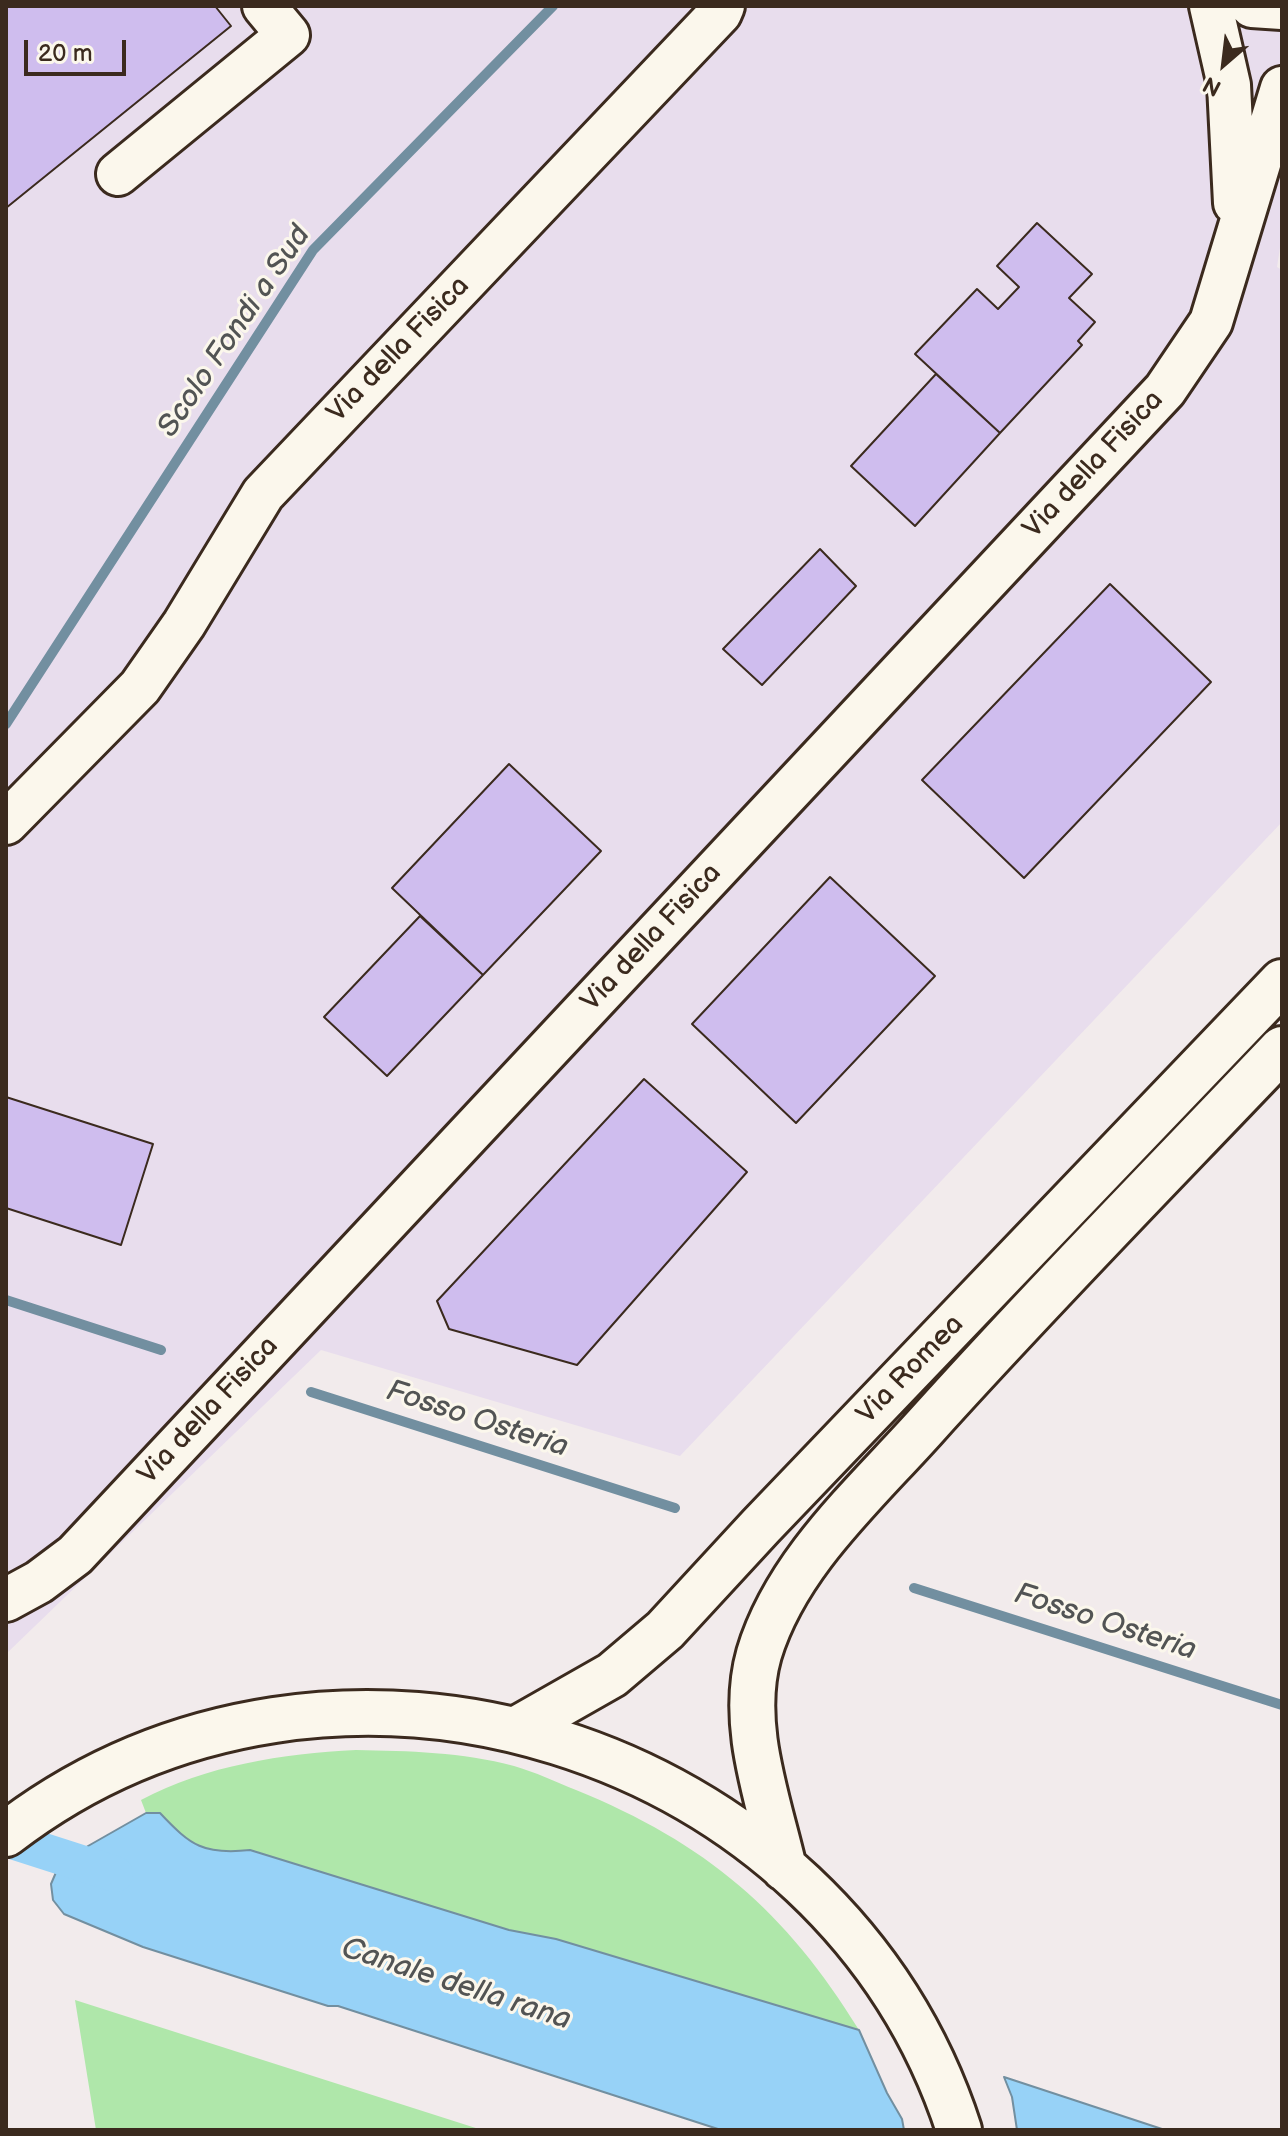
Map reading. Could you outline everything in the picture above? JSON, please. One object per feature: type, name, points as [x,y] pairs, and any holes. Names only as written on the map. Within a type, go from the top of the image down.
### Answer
[{"type":"main road","name":"Via Romea","points":[[517,1729],[612,1675],[665,1630],[1282,982]]},
{"type":"main road","name":"Via Romea","points":[[784,1868],[753,1737],[752,1692],[759,1655],[777,1609],[818,1546],[919,1434],[1282,1049]]},
{"type":"main road","points":[[6,1834],[81,1786],[139,1759],[199,1738],[262,1723],[325,1714],[390,1712],[454,1718],[517,1729],[590,1751],[659,1782],[724,1821],[784,1868],[824,1906],[893,1993],[921,2040],[959,2130]]},
{"type":"street","points":[[118,174],[288,35],[264,6]]},
{"type":"street","name":"Via della Fisica","points":[[6,823],[140,687],[184,624],[263,494],[545,199],[720,13],[723,6]]},
{"type":"street","name":"Via della Fisica","points":[[1211,6],[1229,85],[1236,232]]},
{"type":"street","points":[[1252,6],[1282,8]]},
{"type":"street","name":"Via della Fisica","points":[[6,1600],[39,1582],[75,1555],[1165,390],[1211,322],[1282,88]]},
{"type":"shaded area","points":[[6,6],[1282,6],[1282,235],[1277,267],[1282,270],[1282,822],[680,1456],[321,1350],[6,1654]]},
{"type":"green space","points":[[356,1750],[455,1755],[514,1766],[622,1811],[665,1833],[739,1885],[772,1916],[831,1988],[859,2030],[556,1939],[509,1930],[250,1850],[221,1851],[199,1846],[160,1813],[146,1813],[141,1800],[192,1778],[246,1763]]},
{"type":"green space","points":[[75,2000],[482,2130],[96,2130]]},
{"type":"water","points":[[146,1813],[160,1813],[199,1846],[221,1851],[250,1850],[509,1930],[556,1939],[859,2030],[902,2119],[904,2130],[721,2130],[338,2006],[328,2006],[143,1947],[64,1914],[53,1900],[51,1884],[57,1870],[74,1854]]},
{"type":"water","points":[[1004,2077],[1165,2130],[1017,2130],[1012,2097]]},
{"type":"building","points":[[6,6],[215,6],[231,26],[6,208]]},
{"type":"building","points":[[1037,223],[1092,274],[1069,298],[1095,322],[1078,341],[1082,345],[1000,433],[915,354],[977,289],[998,309],[1019,287],[997,266]]},
{"type":"building","points":[[936,374],[1000,433],[915,526],[851,466]]},
{"type":"building","points":[[820,549],[856,586],[762,685],[723,649]]},
{"type":"building","points":[[1110,584],[1211,682],[1024,878],[922,780]]},
{"type":"building","points":[[509,764],[601,851],[483,975],[392,888]]},
{"type":"building","points":[[830,877],[935,976],[796,1123],[692,1024]]},
{"type":"building","points":[[420,916],[483,975],[387,1076],[324,1017]]},
{"type":"building","points":[[644,1079],[747,1172],[577,1365],[449,1329],[437,1301]]},
{"type":"building","points":[[6,1097],[153,1144],[121,1245],[6,1208]]},
{"type":"waterway","name":"Scolo Fondi a Sud","points":[[6,724],[313,250],[553,6]]},
{"type":"waterway","name":"Fosso Osteria","points":[[6,1300],[161,1350]]},
{"type":"waterway","name":"Fosso Osteria","points":[[311,1392],[675,1508]]},
{"type":"waterway","name":"Fosso Osteria","points":[[914,1588],[1282,1705]]},
{"type":"waterway","name":"Canale della rana","points":[[6,1839],[115,1874]]}]
